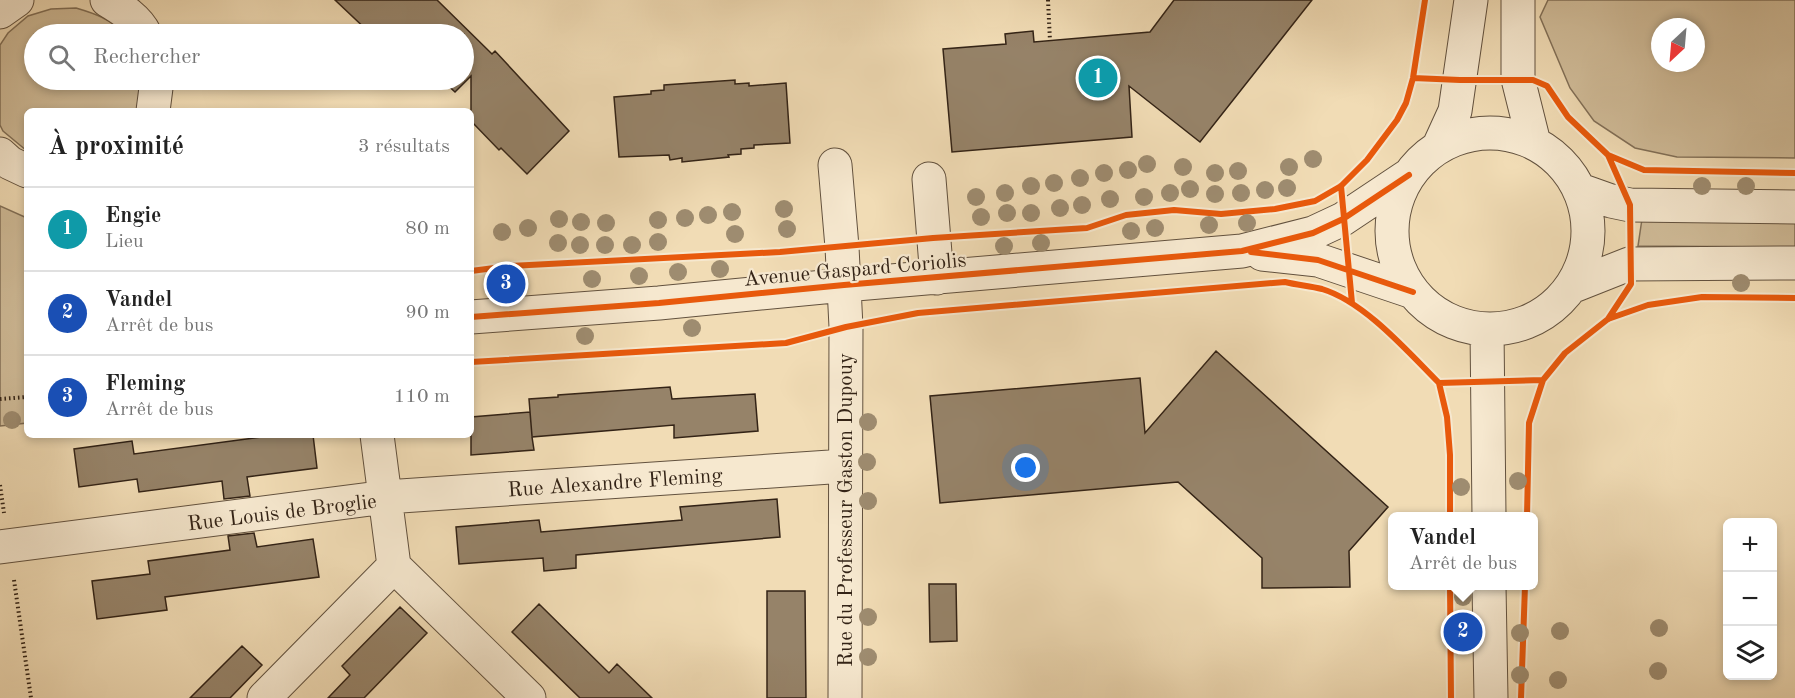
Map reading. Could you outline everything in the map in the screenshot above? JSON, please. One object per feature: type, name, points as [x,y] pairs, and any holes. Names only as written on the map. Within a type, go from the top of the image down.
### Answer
[{"type":"street","points":[[0,12],[17,0]]},
{"type":"street","points":[[107,0],[142,21]]},
{"type":"street","points":[[1439,146],[1455,111],[1471,0]]},
{"type":"street","points":[[1518,0],[1518,79],[1534,143]]},
{"type":"street","points":[[1486,132],[1510,135],[1534,143],[1554,156],[1580,190],[1587,218],[1587,242],[1582,266],[1571,287],[1554,305],[1534,319],[1511,327],[1487,329],[1466,326],[1446,318],[1428,307],[1413,292],[1397,265],[1392,234],[1395,202],[1409,175],[1422,159],[1439,146],[1461,137],[1486,132]]},
{"type":"street","name":"Rue du Professeur Gaston Dupouy","points":[[835,165],[844,285],[845,698]]},
{"type":"street","name":"Avenue Gaspard Coriolis","points":[[474,318],[1242,251],[1313,233],[1343,219],[1409,175]]},
{"type":"street","points":[[929,179],[937,278]]},
{"type":"street","points":[[1580,190],[1630,205],[1795,207]]},
{"type":"street","name":"Avenue Gaspard Coriolis","points":[[1242,251],[1318,260],[1413,292]]},
{"type":"street","points":[[1571,287],[1629,264],[1795,263]]},
{"type":"street","points":[[1487,329],[1489,512]]},
{"type":"street","points":[[377,438],[386,497]]},
{"type":"street","name":"Rue Alexandre Fleming","points":[[386,497],[845,466]]},
{"type":"street","name":"Rue Louis de Broglie","points":[[4,546],[386,497],[394,566]]},
{"type":"street","points":[[264,698],[394,566],[529,698]]},
{"type":"street","points":[[1489,590],[1491,698]]},
{"type":"path","points":[[1048,0],[1050,40]]},
{"type":"path","points":[[1600,326],[1608,319]]},
{"type":"path","points":[[0,399],[24,397]]},
{"type":"path","points":[[0,485],[4,546],[31,698]]},
{"type":"shaded area","points":[[1548,0],[1795,0],[1795,158],[1677,157],[1635,148],[1594,121],[1570,88],[1540,17]]},
{"type":"shaded area","points":[[76,8],[95,14],[113,24],[24,24],[24,90],[141,90],[141,97],[138,108],[24,108],[24,148],[3,131],[0,125],[0,45],[8,33],[28,16],[51,9]]},
{"type":"shaded area","points":[[0,206],[24,217],[24,423],[0,426]]},
{"type":"shaded area","points":[[1642,219],[1795,221],[1795,247],[1638,246]]},
{"type":"building","points":[[335,0],[437,0],[461,24],[360,24]]},
{"type":"building","points":[[1174,0],[1312,0],[1200,142],[1129,86],[1132,137],[952,152],[943,49],[1006,44],[1005,34],[1033,31],[1034,42],[1150,32]]},
{"type":"building","points":[[474,36],[492,54],[495,51],[569,131],[527,174],[474,124],[474,108],[471,108],[471,90],[474,90]]},
{"type":"building","points":[[735,80],[735,84],[749,83],[749,86],[786,83],[790,143],[754,145],[754,148],[741,149],[741,154],[728,155],[729,157],[682,162],[682,158],[670,160],[669,155],[619,157],[614,97],[651,94],[651,91],[664,90],[664,85]]},
{"type":"building","points":[[1216,351],[1388,507],[1349,551],[1350,587],[1262,588],[1262,558],[1178,482],[940,503],[930,396],[1140,378],[1145,433]]},
{"type":"building","points":[[670,387],[672,399],[755,394],[758,431],[674,438],[674,425],[532,437],[534,450],[471,455],[474,417],[530,412],[532,436],[529,399],[558,397],[558,395]]},
{"type":"building","points":[[254,438],[313,438],[317,468],[247,477],[250,496],[224,499],[222,481],[139,492],[137,479],[79,487],[74,449],[132,441],[134,454]]},
{"type":"building","points":[[777,499],[780,537],[576,555],[576,568],[544,571],[543,558],[459,564],[456,527],[539,520],[541,532],[682,520],[680,507]]},
{"type":"building","points":[[254,533],[257,547],[313,539],[319,577],[165,597],[167,610],[97,619],[92,581],[150,574],[148,561],[230,550],[228,536]]},
{"type":"building","points":[[929,584],[956,584],[957,641],[930,642]]},
{"type":"building","points":[[767,591],[805,591],[806,698],[767,698]]},
{"type":"building","points":[[539,604],[609,673],[617,664],[652,698],[580,698],[512,632]]},
{"type":"building","points":[[400,607],[427,633],[364,698],[328,698],[350,675],[342,666]]},
{"type":"building","points":[[242,646],[262,665],[230,698],[190,698]]},
{"type":"cycle path","points":[[474,271],[510,266],[780,252],[933,238],[1087,228],[1126,215],[1174,210],[1221,214],[1275,209],[1315,201],[1341,186],[1367,160],[1397,120],[1406,103],[1413,78],[1425,0]]},
{"type":"cycle path","points":[[1413,78],[1533,80],[1547,86],[1568,117],[1608,155],[1644,170],[1795,173]]},
{"type":"cycle path","points":[[1608,155],[1630,205],[1631,284],[1608,319]]},
{"type":"cycle path","points":[[474,317],[659,303],[1242,251],[1313,233],[1343,219],[1409,175]]},
{"type":"cycle path","points":[[1341,186],[1352,303]]},
{"type":"cycle path","points":[[1251,252],[1318,260],[1413,292]]},
{"type":"cycle path","points":[[474,362],[786,343],[846,327],[918,313],[1285,282],[1322,289],[1354,305],[1385,329],[1439,383],[1543,380]]},
{"type":"cycle path","points":[[1527,512],[1529,423],[1543,380],[1565,353],[1608,319],[1648,305],[1702,297],[1795,298]]},
{"type":"cycle path","points":[[1439,383],[1447,417],[1450,512]]},
{"type":"cycle path","points":[[1450,590],[1451,698]]},
{"type":"cycle path","points":[[1521,698],[1525,590]]},
{"type":"place","name":"Engie","points":[[1098,78]]},
{"type":"place","name":"Fleming","points":[[506,284]]},
{"type":"place","name":"Vandel","points":[[1463,632]]}]
